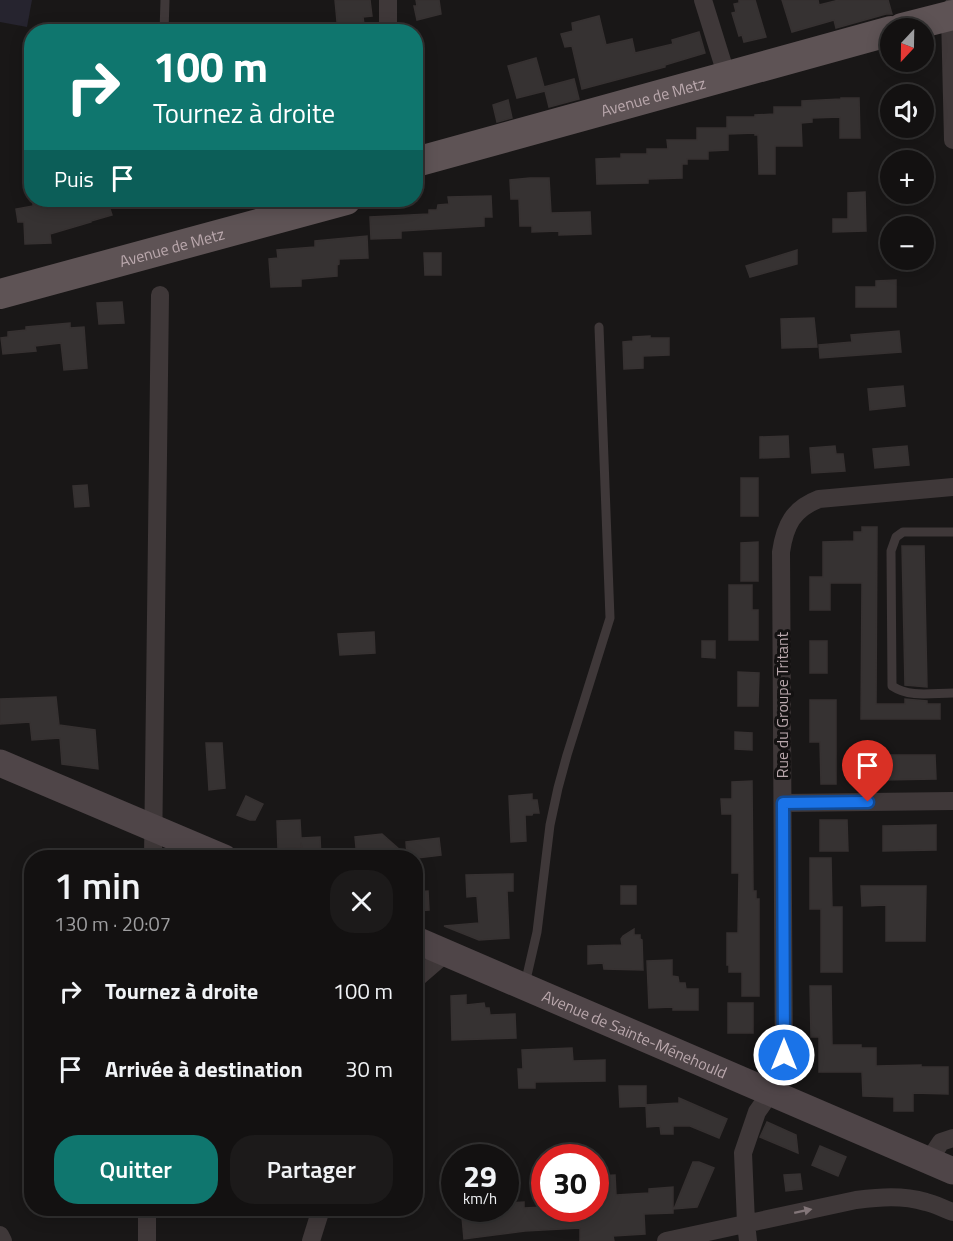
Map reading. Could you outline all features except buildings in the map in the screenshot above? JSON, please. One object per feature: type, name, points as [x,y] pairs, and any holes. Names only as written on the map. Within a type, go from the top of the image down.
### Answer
[{"type":"main road","name":"Avenue de Metz","points":[[423,160],[880,34]]},
{"type":"main road","name":"Avenue de Metz","points":[[423,178],[880,55]]},
{"type":"main road","name":"Avenue de Metz","points":[[180,236],[257,207]]},
{"type":"main road","name":"Avenue de Metz","points":[[0,274],[138,247],[314,207]]},
{"type":"main road","name":"Avenue de Metz","points":[[0,294],[138,247]]},
{"type":"main road","points":[[0,763],[205,850]]},
{"type":"main road","name":"Avenue de Sainte-Ménehould","points":[[423,943],[941,1166]]},
{"type":"street","points":[[388,0],[388,24]]},
{"type":"street","points":[[703,0],[727,77]]},
{"type":"street","points":[[947,21],[953,140]]},
{"type":"street","points":[[153,850],[160,295]]},
{"type":"street","name":"Rue du Groupe Tritant","points":[[747,1232],[743,1154],[757,1112],[784,1078],[781,552],[785,534],[792,518],[799,510],[819,499],[953,487]]},
{"type":"street","points":[[783,803],[953,801]]},
{"type":"street","points":[[423,973],[446,953]]},
{"type":"street","points":[[941,1166],[941,1142],[953,1138]]},
{"type":"street","points":[[666,1241],[747,1232],[856,1200],[881,1197],[899,1197],[928,1202],[953,1212]]},
{"type":"street","points":[[147,1216],[147,1241]]},
{"type":"street","points":[[310,1241],[319,1216]]},
{"type":"street","points":[[0,1235],[3,1241]]},
{"type":"lane","points":[[164,24],[165,0]]},
{"type":"lane","points":[[525,987],[537,932],[550,825],[558,788],[610,618],[599,327]]},
{"type":"lane","points":[[953,532],[903,532],[896,537],[891,551],[892,686],[910,694],[953,693]]},
{"type":"shaded area","points":[[0,0],[32,0],[28,24],[24,24],[24,26],[0,22]]},
{"type":"route","points":[[784,1055],[783,803],[868,802]]}]
